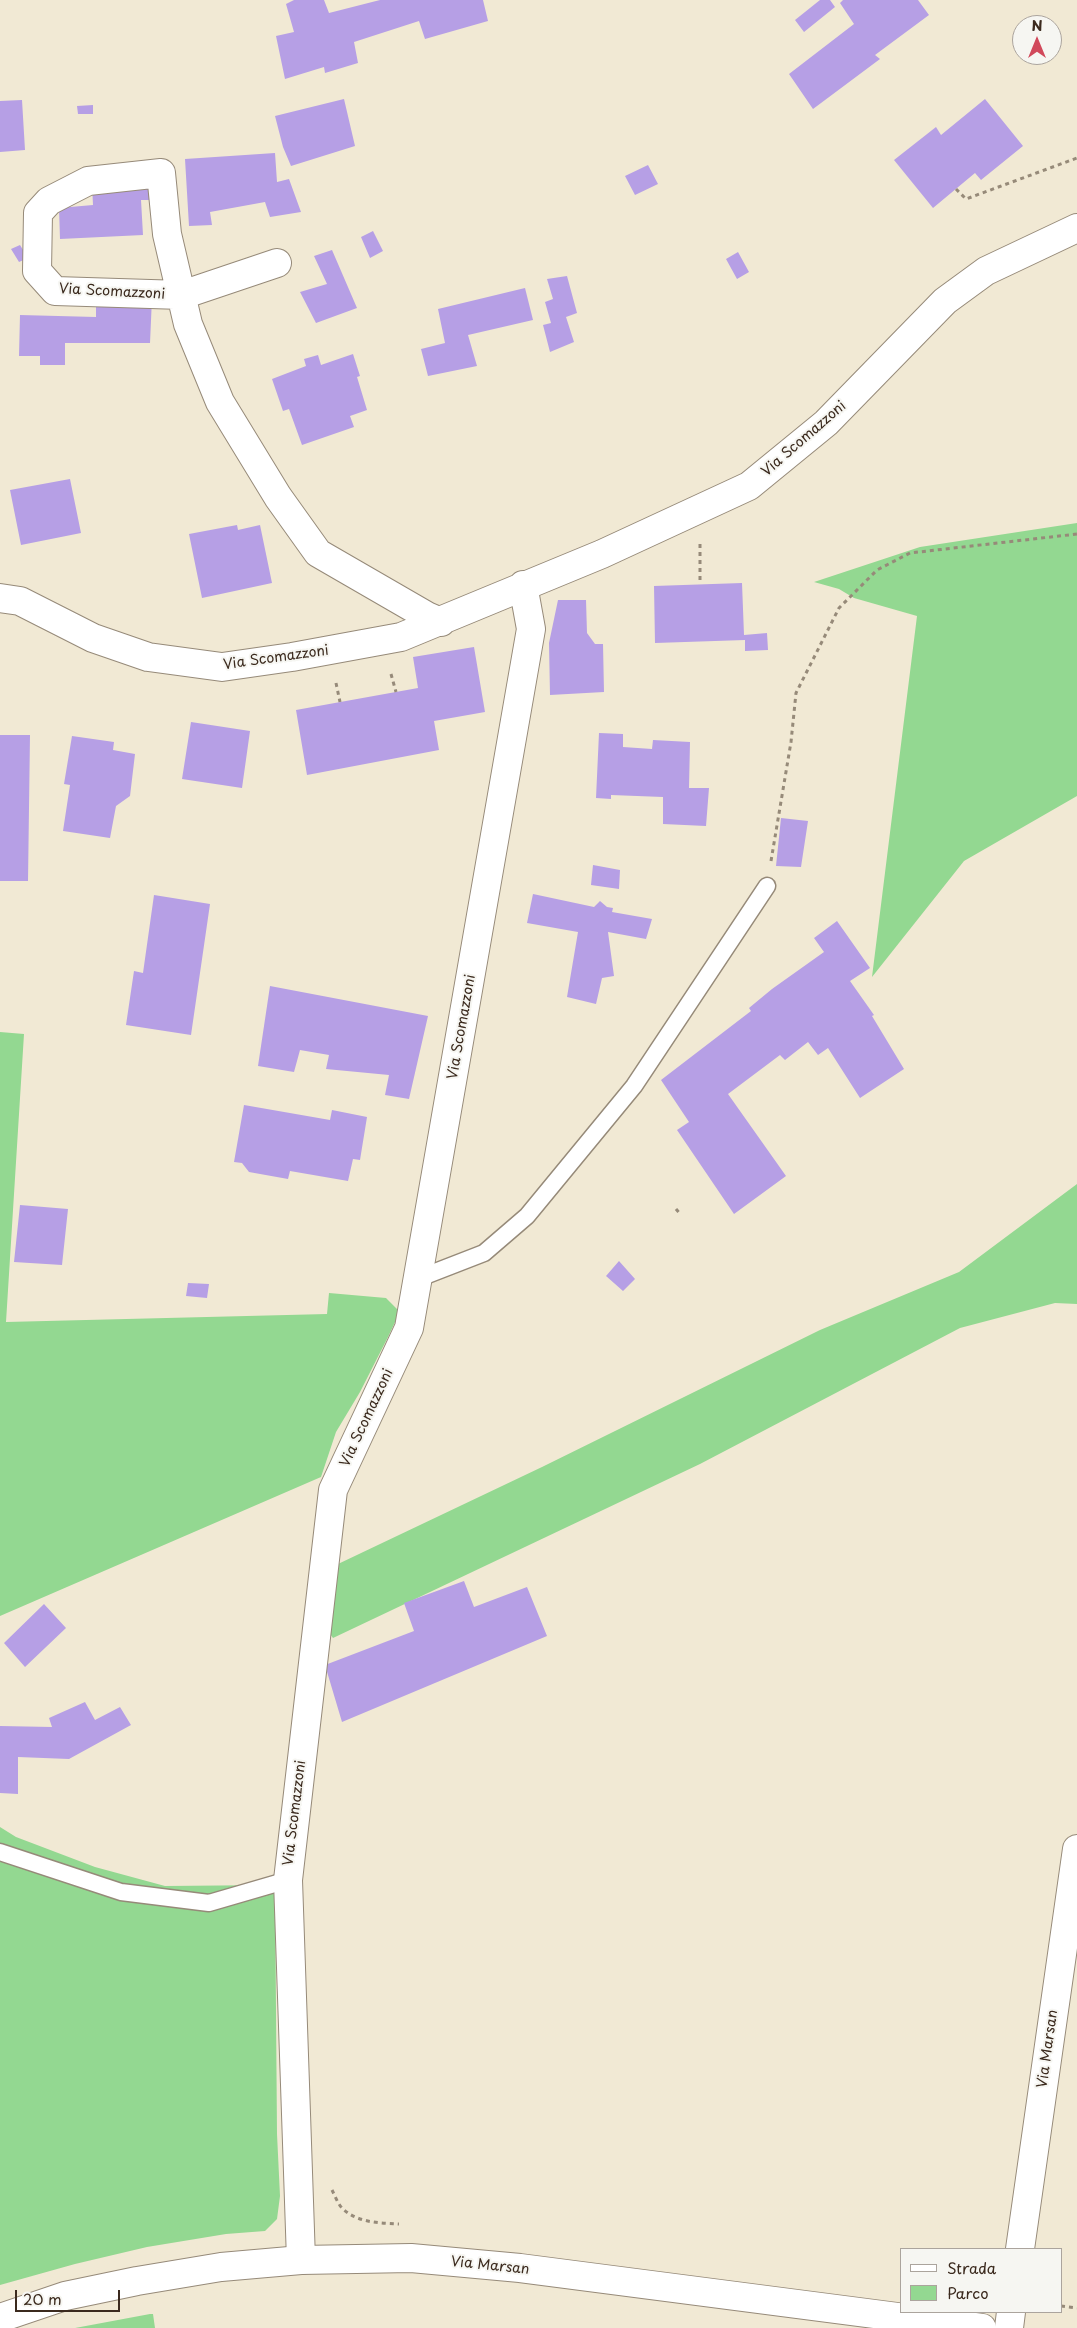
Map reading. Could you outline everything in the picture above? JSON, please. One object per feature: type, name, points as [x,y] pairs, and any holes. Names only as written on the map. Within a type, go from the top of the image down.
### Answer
[{"type":"street","name":"Via Scomazzoni","points":[[276,263],[182,295],[55,291],[37,272],[38,213],[49,201],[88,181],[161,173],[167,234],[182,295],[188,324],[220,402],[278,497],[318,553],[427,616],[442,622]]},
{"type":"street","name":"Via Scomazzoni","points":[[0,598],[20,601],[93,638],[148,657],[222,666],[292,657],[401,637],[442,622],[523,585],[602,554],[749,486],[826,423],[945,301],[986,271],[1077,228]]},
{"type":"street","name":"Via Scomazzoni","points":[[301,2260],[288,1880],[333,1490],[409,1328],[531,629],[523,585]]},
{"type":"street","name":"Via Marsan","points":[[1020,2248],[1077,1848]]},
{"type":"street","name":"Via Marsan","points":[[0,2318],[65,2296],[137,2280],[221,2267],[301,2260],[410,2258],[520,2268],[982,2328]]},
{"type":"street","points":[[1009,2328],[1011,2313]]},
{"type":"lane","points":[[418,1279],[484,1253],[527,1216],[634,1086],[767,886]]},
{"type":"lane","points":[[0,1852],[121,1892],[209,1903],[288,1880]]},
{"type":"path","points":[[956,189],[966,199],[1077,158]]},
{"type":"path","points":[[767,886],[791,742],[796,693],[839,608],[877,570],[910,552],[1077,534]]},
{"type":"path","points":[[700,535],[700,580]]},
{"type":"path","points":[[391,674],[396,692]]},
{"type":"path","points":[[336,683],[340,702]]},
{"type":"path","points":[[676,1209],[681,1215]]},
{"type":"path","points":[[1062,2306],[1077,2308]]},
{"type":"green space","points":[[1077,523],[1077,796],[964,861],[872,977],[917,616],[854,598],[839,589],[814,582],[920,547]]},
{"type":"green space","points":[[0,1032],[24,1034],[6,1322],[327,1314],[329,1293],[386,1298],[398,1310],[396,1320],[388,1337],[360,1392],[336,1432],[321,1477],[0,1616]]},
{"type":"green space","points":[[1077,1184],[1077,1304],[1055,1303],[960,1328],[700,1464],[333,1638],[328,1631],[338,1564],[542,1467],[820,1330],[959,1272]]},
{"type":"green space","points":[[0,1827],[16,1837],[95,1867],[165,1886],[275,1885],[277,2134],[280,2196],[277,2219],[265,2231],[226,2234],[147,2247],[75,2264],[0,2285]]},
{"type":"green space","points":[[153,2314],[155,2328],[75,2328]]},
{"type":"building","points":[[294,0],[324,0],[329,13],[380,0],[483,0],[488,21],[425,39],[419,21],[354,42],[358,63],[325,73],[324,67],[285,79],[276,36],[294,32],[286,4]]},
{"type":"building","points":[[820,0],[830,0],[835,7],[804,32],[795,20]]},
{"type":"building","points":[[843,0],[918,0],[929,15],[875,55],[880,59],[813,109],[789,74],[854,24],[840,3]]},
{"type":"building","points":[[344,99],[355,146],[291,166],[283,147],[275,116]]},
{"type":"building","points":[[985,99],[1023,146],[981,180],[975,173],[933,208],[894,160],[936,127],[941,135]]},
{"type":"building","points":[[22,100],[25,150],[0,152],[0,101]]},
{"type":"building","points":[[93,105],[93,114],[78,114],[77,106]]},
{"type":"building","points":[[275,153],[277,182],[289,179],[301,212],[270,217],[265,202],[210,212],[212,225],[189,226],[185,159]]},
{"type":"building","points":[[648,165],[658,184],[635,195],[625,176]]},
{"type":"building","points":[[141,183],[141,189],[154,189],[155,200],[141,200],[143,235],[60,239],[59,208],[93,205],[92,184]]},
{"type":"building","points":[[373,231],[383,251],[370,258],[361,237]]},
{"type":"building","points":[[20,245],[28,258],[19,262],[11,249]]},
{"type":"building","points":[[332,250],[357,308],[316,323],[300,292],[327,284],[314,256]]},
{"type":"building","points":[[738,252],[749,272],[737,279],[726,259]]},
{"type":"building","points":[[567,276],[577,313],[566,317],[574,342],[550,352],[543,325],[551,323],[545,302],[553,299],[547,279]]},
{"type":"building","points":[[525,288],[533,320],[468,335],[477,366],[428,376],[421,349],[445,343],[438,309]]},
{"type":"building","points":[[96,297],[152,298],[150,343],[65,343],[65,365],[40,365],[40,356],[19,356],[20,315],[96,317]]},
{"type":"building","points":[[353,354],[360,376],[357,377],[367,410],[350,416],[354,427],[302,445],[289,409],[283,411],[272,379],[306,366],[304,359],[318,355],[321,365]]},
{"type":"building","points":[[70,479],[81,533],[21,545],[10,490]]},
{"type":"building","points":[[237,525],[238,530],[260,525],[272,583],[202,598],[189,534]]},
{"type":"building","points":[[742,583],[744,635],[767,633],[768,650],[745,651],[745,640],[655,643],[654,586]]},
{"type":"building","points":[[558,600],[586,600],[587,633],[595,644],[603,644],[604,692],[550,695],[549,643]]},
{"type":"building","points":[[474,647],[485,712],[434,721],[439,750],[307,775],[296,710],[418,688],[413,657]]},
{"type":"building","points":[[191,722],[250,731],[242,788],[182,779]]},
{"type":"building","points":[[599,733],[623,734],[623,747],[652,749],[653,740],[690,742],[689,788],[709,788],[706,826],[663,824],[663,797],[611,795],[611,799],[596,798]]},
{"type":"building","points":[[0,735],[30,735],[28,881],[0,881]]},
{"type":"building","points":[[72,736],[114,742],[113,750],[135,754],[130,796],[116,806],[110,838],[63,831],[70,785],[64,784]]},
{"type":"building","points":[[781,818],[808,821],[801,867],[776,866]]},
{"type":"building","points":[[593,865],[620,870],[619,889],[591,885]]},
{"type":"building","points":[[533,894],[594,907],[600,901],[607,907],[613,908],[612,912],[652,919],[646,939],[608,932],[614,976],[602,978],[596,1004],[567,997],[578,932],[527,923]]},
{"type":"building","points":[[154,895],[210,904],[191,1035],[126,1025],[134,971],[143,973]]},
{"type":"building","points":[[837,921],[870,968],[850,981],[874,1015],[872,1016],[904,1069],[860,1098],[828,1048],[818,1055],[808,1042],[785,1060],[780,1055],[728,1094],[786,1176],[734,1214],[677,1130],[689,1122],[661,1080],[751,1011],[749,1008],[772,989],[824,952],[814,938]]},
{"type":"building","points":[[270,986],[428,1016],[409,1099],[385,1095],[389,1075],[326,1069],[329,1055],[300,1050],[294,1072],[258,1066]]},
{"type":"building","points":[[244,1105],[330,1120],[332,1110],[367,1117],[360,1160],[353,1159],[348,1181],[290,1171],[288,1179],[249,1172],[242,1163],[234,1162]]},
{"type":"building","points":[[20,1205],[68,1209],[62,1265],[14,1262]]},
{"type":"building","points":[[619,1261],[635,1279],[623,1291],[606,1276]]},
{"type":"building","points":[[188,1283],[209,1284],[207,1298],[186,1296]]},
{"type":"building","points":[[464,1581],[474,1607],[527,1587],[547,1636],[342,1722],[325,1665],[414,1631],[404,1603]]},
{"type":"building","points":[[44,1604],[66,1628],[25,1667],[4,1643]]},
{"type":"building","points":[[85,1702],[95,1720],[120,1707],[131,1725],[69,1759],[18,1757],[18,1794],[0,1793],[0,1726],[52,1727],[49,1718]]}]
